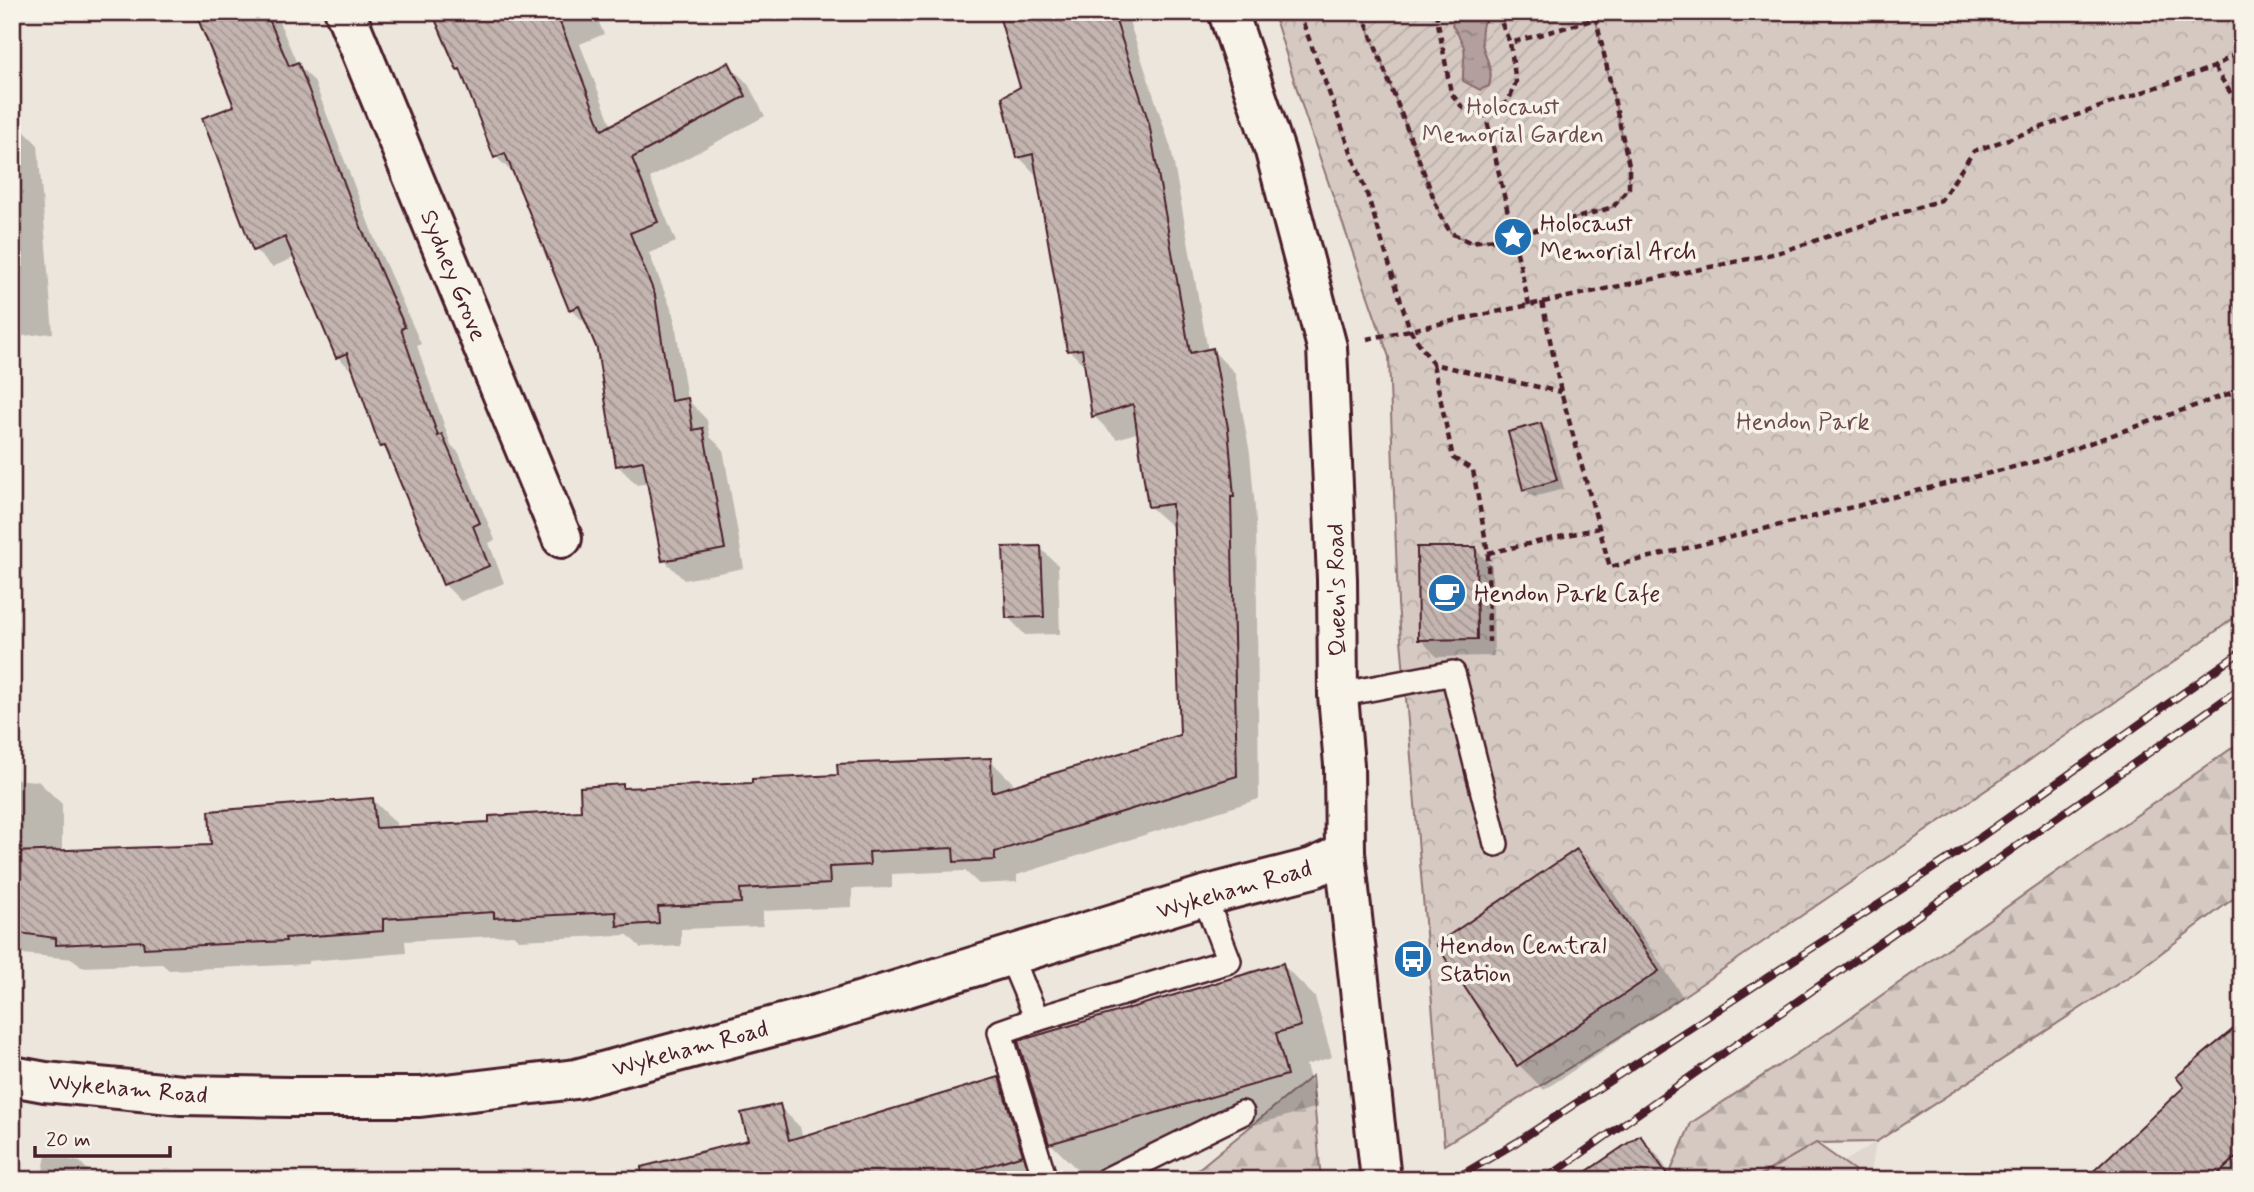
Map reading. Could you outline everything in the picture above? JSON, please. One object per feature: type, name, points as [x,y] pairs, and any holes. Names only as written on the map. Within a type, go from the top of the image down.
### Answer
[{"type":"street","name":"Sydney Grove","points":[[345,12],[562,538]]},
{"type":"street","name":"Queen's Road","points":[[1228,12],[1275,152],[1327,347],[1337,579],[1338,695],[1344,765],[1345,853],[1381,1180]]},
{"type":"street","name":"Wykeham Road","points":[[12,1076],[45,1082],[182,1095],[289,1097],[420,1097],[563,1081],[823,1013],[1204,896],[1313,868],[1345,853]]},
{"type":"lane","points":[[1338,695],[1453,673],[1496,844]]},
{"type":"lane","points":[[1045,1180],[1000,1032],[1229,961],[1204,896]]},
{"type":"lane","points":[[1011,957],[1037,1019]]},
{"type":"lane","points":[[1106,1180],[1242,1113]]},
{"type":"path","points":[[1299,12],[1368,197],[1410,330],[1433,364],[1453,458],[1473,470],[1488,553],[1489,642]]},
{"type":"path","points":[[1362,12],[1441,217],[1451,233],[1470,242],[1513,237],[1613,207],[1629,188],[1629,165],[1594,12]]},
{"type":"path","points":[[1436,12],[1451,93],[1463,108],[1485,112],[1508,102],[1516,82],[1510,43],[1497,12]]},
{"type":"path","points":[[1510,43],[1596,19]]},
{"type":"path","points":[[1368,339],[1777,253],[1941,200],[1974,151],[2214,67],[2242,50]]},
{"type":"path","points":[[2214,67],[2239,106],[2242,118]]},
{"type":"path","points":[[1485,112],[1529,305]]},
{"type":"path","points":[[1542,302],[1561,393],[1610,567],[2042,460],[2242,389]]},
{"type":"path","points":[[1433,364],[1561,393]]},
{"type":"path","points":[[1488,553],[1599,528]]},
{"type":"shaded area","points":[[1876,1142],[1870,1180],[1815,1180]]},
{"type":"green space","name":"Hendon Park","points":[[1273,12],[2242,12],[2242,612],[2171,664],[1663,1010],[1444,1145],[1398,604],[1389,357],[1305,115]]},
{"type":"green space","name":"Holocaust Memorial Garden","points":[[1362,12],[1594,12],[1629,165],[1629,188],[1613,207],[1513,237],[1470,242],[1451,233],[1441,217]]},
{"type":"green space","points":[[2242,741],[2242,892],[2136,972],[1876,1142],[1816,1143],[1752,1180],[1667,1180],[1691,1123],[1828,1033]]},
{"type":"green space","points":[[1312,1076],[1321,1180],[1185,1180]]},
{"type":"green space","points":[[1816,1143],[1854,1170],[1853,1180],[1752,1180]]},
{"type":"water","points":[[1457,12],[1479,12],[1484,20],[1482,40],[1491,77],[1489,86],[1480,90],[1463,81],[1465,53],[1452,25]]},
{"type":"building","points":[[195,12],[266,12],[289,66],[298,62],[361,227],[405,327],[401,329],[438,436],[442,434],[480,523],[473,526],[489,566],[443,585],[385,446],[380,447],[347,353],[336,358],[285,237],[253,251],[202,118],[234,106]]},
{"type":"building","points":[[432,12],[556,12],[602,130],[729,62],[746,96],[632,158],[658,222],[630,233],[655,295],[671,401],[688,398],[693,430],[703,428],[725,549],[662,561],[643,461],[616,466],[597,349],[579,306],[569,310],[505,153],[494,158],[460,69],[457,70]]},
{"type":"building","points":[[998,12],[1113,12],[1149,123],[1190,353],[1213,348],[1228,428],[1234,497],[1231,497],[1237,776],[995,852],[995,860],[954,862],[953,848],[869,852],[870,865],[829,867],[830,884],[740,889],[741,903],[658,907],[659,923],[617,926],[616,912],[494,918],[494,912],[383,919],[383,931],[285,938],[286,941],[144,948],[143,941],[56,945],[56,938],[12,932],[12,852],[211,845],[209,811],[373,798],[376,828],[489,822],[489,816],[581,811],[580,787],[752,783],[752,779],[838,775],[837,764],[991,758],[992,792],[1180,735],[1172,504],[1148,507],[1133,404],[1092,417],[1082,349],[1067,351],[1033,154],[1017,158],[1002,97],[1020,87]]},
{"type":"building","points":[[1541,423],[1557,480],[1523,490],[1508,432]]},
{"type":"building","points":[[1041,546],[1044,617],[1006,618],[1003,547]]},
{"type":"building","name":"Hendon Park Cafe","points":[[1417,547],[1476,547],[1477,639],[1418,640]]},
{"type":"building","points":[[1577,849],[1659,971],[1517,1066],[1436,944]]},
{"type":"building","points":[[1283,963],[1301,1026],[1276,1033],[1287,1075],[1049,1144],[1018,1041]]},
{"type":"building","points":[[2242,1022],[2242,1152],[2212,1180],[2084,1180],[2184,1087],[2176,1077]]},
{"type":"building","points":[[999,1077],[1023,1155],[941,1180],[642,1180],[641,1167],[748,1140],[741,1113],[780,1104],[789,1140]]},
{"type":"building","points":[[1640,1135],[1671,1180],[1574,1180]]},
{"type":"railway","points":[[1453,1180],[1517,1142],[1978,839],[2242,651]]},
{"type":"railway","points":[[1544,1180],[2242,687]]},
{"type":"place","name":"Holocaust Memorial Arch","points":[[1513,237]]},
{"type":"place","name":"Hendon Park Cafe","points":[[1447,593]]},
{"type":"place","name":"Hendon Central Station","points":[[1413,959]]}]
